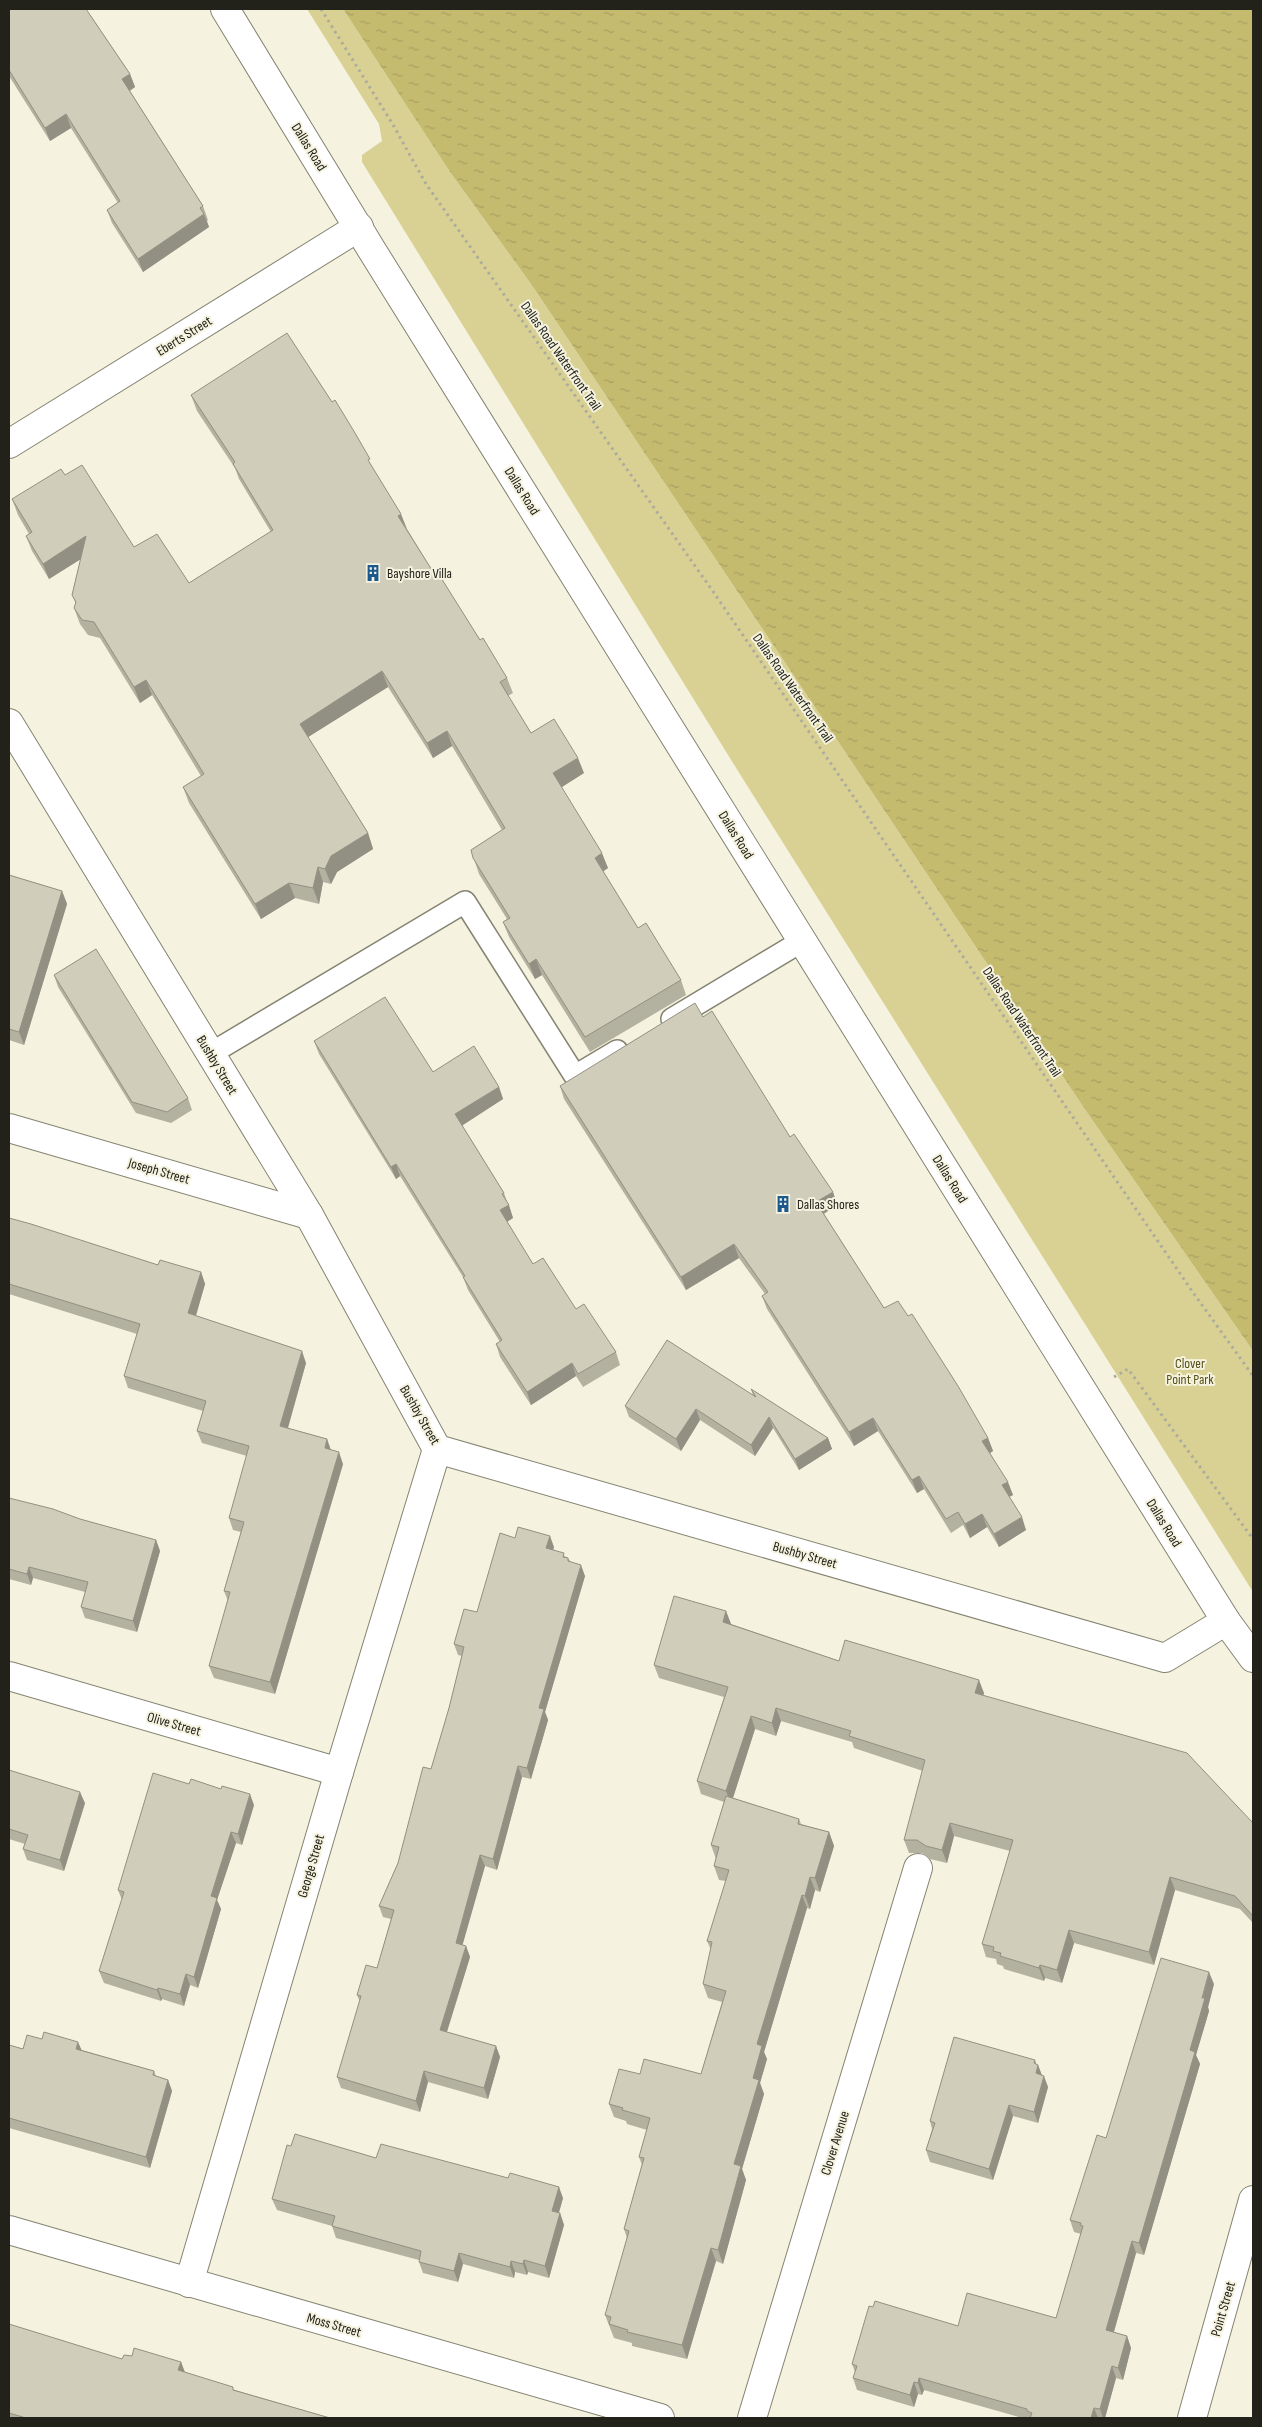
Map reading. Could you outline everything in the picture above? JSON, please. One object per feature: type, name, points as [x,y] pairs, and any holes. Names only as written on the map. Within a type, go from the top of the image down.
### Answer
[{"type":"street","name":"Dallas Road","points":[[225,9],[359,228],[1085,1395],[1226,1621],[1253,1658]]},
{"type":"street","name":"Eberts Street","points":[[9,444],[359,228]]},
{"type":"street","name":"Bushby Street","points":[[9,723],[309,1215],[437,1449],[1165,1658],[1226,1621]]},
{"type":"street","name":"Joseph Street","points":[[9,1128],[309,1215]]},
{"type":"street","name":"George Street","points":[[190,2283],[339,1772],[437,1449]]},
{"type":"street","name":"Olive Street","points":[[9,1676],[339,1772]]},
{"type":"street","name":"Clover Avenue","points":[[752,2418],[918,1868]]},
{"type":"street","name":"Point Street","points":[[1192,2418],[1253,2200]]},
{"type":"street","name":"Moss Street","points":[[9,2230],[660,2418]]},
{"type":"lane","points":[[210,1054],[465,902],[575,1076],[802,941]]},
{"type":"path","name":"Dallas Road Waterfront Trail","points":[[320,9],[392,123],[426,184],[718,598],[1192,1291],[1253,1376]]},
{"type":"path","points":[[1085,1395],[1128,1369],[1253,1539]]},
{"type":"green space","name":"Clover Point Park","points":[[307,9],[343,9],[450,172],[531,284],[1086,1111],[1253,1351],[1253,1592],[733,763],[362,162],[362,155],[382,141],[379,124]]},
{"type":"water","points":[[343,9],[1253,9],[1253,1351],[1086,1111],[531,284],[450,172]]},
{"type":"building","points":[[9,9],[86,9],[130,74],[122,79],[203,206],[200,208],[204,214],[138,259],[107,210],[120,201],[66,114],[45,128],[9,70]]},
{"type":"building","points":[[287,333],[332,402],[335,400],[370,459],[368,460],[401,514],[398,516],[435,575],[438,573],[480,640],[483,638],[507,678],[500,682],[531,733],[554,719],[578,758],[553,773],[602,853],[595,858],[638,928],[646,923],[681,980],[585,1037],[536,959],[529,964],[503,922],[510,918],[473,858],[471,850],[505,828],[447,731],[427,743],[382,671],[300,724],[368,833],[331,856],[325,869],[318,867],[313,888],[289,883],[255,904],[183,787],[204,774],[146,680],[134,687],[94,622],[82,620],[74,608],[76,602],[72,595],[86,536],[43,564],[26,536],[32,532],[12,499],[61,469],[65,475],[82,465],[134,547],[157,534],[189,583],[273,530],[233,464],[235,462],[191,395]]},
{"type":"building","points":[[9,875],[62,891],[19,1032],[9,1029]]},
{"type":"building","points":[[96,949],[188,1098],[167,1112],[132,1102],[54,975]]},
{"type":"building","points":[[385,997],[433,1072],[474,1046],[499,1087],[455,1114],[504,1193],[502,1194],[509,1205],[500,1210],[533,1264],[543,1258],[576,1309],[584,1304],[616,1352],[578,1374],[572,1363],[527,1392],[496,1344],[502,1340],[463,1277],[465,1276],[396,1164],[391,1167],[314,1041]]},
{"type":"building","points":[[695,1003],[703,1017],[712,1011],[790,1137],[794,1134],[833,1192],[816,1202],[884,1308],[898,1301],[908,1316],[912,1314],[958,1386],[988,1438],[982,1441],[1008,1482],[1002,1485],[1022,1517],[994,1534],[982,1514],[965,1524],[958,1512],[946,1519],[919,1476],[912,1480],[873,1418],[849,1432],[762,1296],[768,1292],[734,1244],[681,1277],[560,1086]]},
{"type":"building","points":[[9,1218],[158,1265],[160,1260],[201,1272],[188,1313],[302,1351],[280,1426],[327,1439],[325,1448],[339,1452],[270,1682],[209,1666],[230,1592],[224,1591],[244,1522],[229,1518],[249,1446],[197,1431],[206,1401],[124,1376],[140,1324],[9,1284]]},
{"type":"building","points":[[667,1340],[756,1397],[751,1389],[828,1438],[795,1459],[769,1417],[751,1445],[696,1409],[676,1439],[625,1406]]},
{"type":"building","points":[[9,1498],[53,1509],[80,1519],[156,1540],[133,1621],[81,1607],[88,1582],[29,1567],[27,1574],[9,1569]]},
{"type":"building","points":[[518,1527],[550,1536],[546,1548],[564,1553],[563,1557],[568,1558],[568,1561],[581,1565],[539,1708],[544,1709],[527,1768],[518,1766],[493,1859],[480,1855],[456,1943],[466,1946],[440,2030],[496,2046],[484,2088],[424,2071],[416,2101],[337,2077],[361,1996],[357,1995],[366,1965],[377,1968],[394,1910],[379,1906],[398,1863],[423,1767],[431,1769],[449,1708],[464,1647],[454,1644],[464,1609],[477,1612],[500,1533],[515,1538]]},
{"type":"building","points":[[674,1596],[726,1611],[723,1622],[839,1661],[845,1640],[979,1680],[975,1693],[1187,1753],[1253,1823],[1253,1916],[1235,1896],[1170,1877],[1149,1952],[1069,1930],[1057,1970],[1040,1965],[1039,1968],[1000,1956],[1001,1953],[993,1951],[994,1947],[982,1944],[1013,1840],[950,1823],[942,1850],[926,1846],[917,1840],[904,1840],[925,1760],[849,1736],[851,1731],[776,1708],[772,1723],[751,1716],[726,1791],[697,1781],[728,1687],[654,1665]]},
{"type":"building","points":[[9,1770],[80,1792],[60,1860],[23,1849],[28,1835],[9,1829]]},
{"type":"building","points":[[153,1773],[189,1784],[191,1779],[221,1789],[222,1786],[250,1794],[238,1834],[231,1832],[211,1896],[217,1898],[194,1977],[186,1974],[180,1994],[158,1988],[157,1990],[99,1971],[124,1892],[118,1890]]},
{"type":"building","points":[[726,1796],[799,1819],[798,1824],[829,1832],[815,1878],[810,1877],[805,1896],[802,1895],[757,2044],[762,2046],[753,2078],[759,2080],[734,2164],[741,2166],[718,2250],[711,2248],[682,2345],[627,2332],[628,2330],[609,2324],[611,2317],[605,2315],[629,2231],[624,2229],[644,2158],[639,2157],[650,2118],[609,2104],[619,2069],[640,2074],[644,2059],[701,2074],[726,1991],[703,1984],[712,1942],[707,1941],[729,1870],[714,1866],[719,1847],[711,1845]]},
{"type":"building","points":[[1161,1958],[1209,1972],[1202,1998],[1205,1998],[1190,2050],[1195,2052],[1139,2243],[1132,2241],[1106,2330],[1127,2336],[1118,2368],[1112,2366],[1100,2409],[1094,2408],[1091,2418],[1030,2418],[1032,2413],[1027,2411],[1027,2409],[919,2378],[918,2383],[914,2382],[910,2395],[853,2378],[857,2366],[852,2364],[869,2306],[873,2307],[875,2301],[958,2326],[967,2293],[1056,2318],[1083,2226],[1080,2225],[1081,2223],[1070,2220],[1097,2135],[1106,2138]]},
{"type":"building","points":[[44,2032],[78,2042],[76,2049],[154,2071],[153,2075],[168,2080],[146,2157],[9,2118],[9,2045],[23,2049],[27,2035],[42,2039]]},
{"type":"building","points":[[954,2037],[1035,2060],[1034,2063],[1038,2065],[1036,2073],[1044,2076],[1034,2112],[1009,2105],[989,2169],[926,2150],[935,2123],[930,2121]]},
{"type":"building","points":[[295,2134],[376,2158],[381,2144],[508,2178],[510,2173],[559,2187],[552,2211],[560,2213],[545,2266],[524,2260],[523,2264],[511,2261],[510,2267],[459,2253],[454,2271],[419,2262],[421,2251],[332,2226],[335,2216],[272,2199],[287,2145],[291,2146]]},
{"type":"building","points":[[9,2324],[122,2359],[124,2355],[132,2356],[134,2348],[181,2362],[178,2370],[233,2387],[233,2390],[330,2418],[26,2418],[9,2413]]},
{"type":"place","name":"Bayshore Villa","points":[[373,573]]},
{"type":"place","name":"Dallas Shores","points":[[783,1204]]}]
